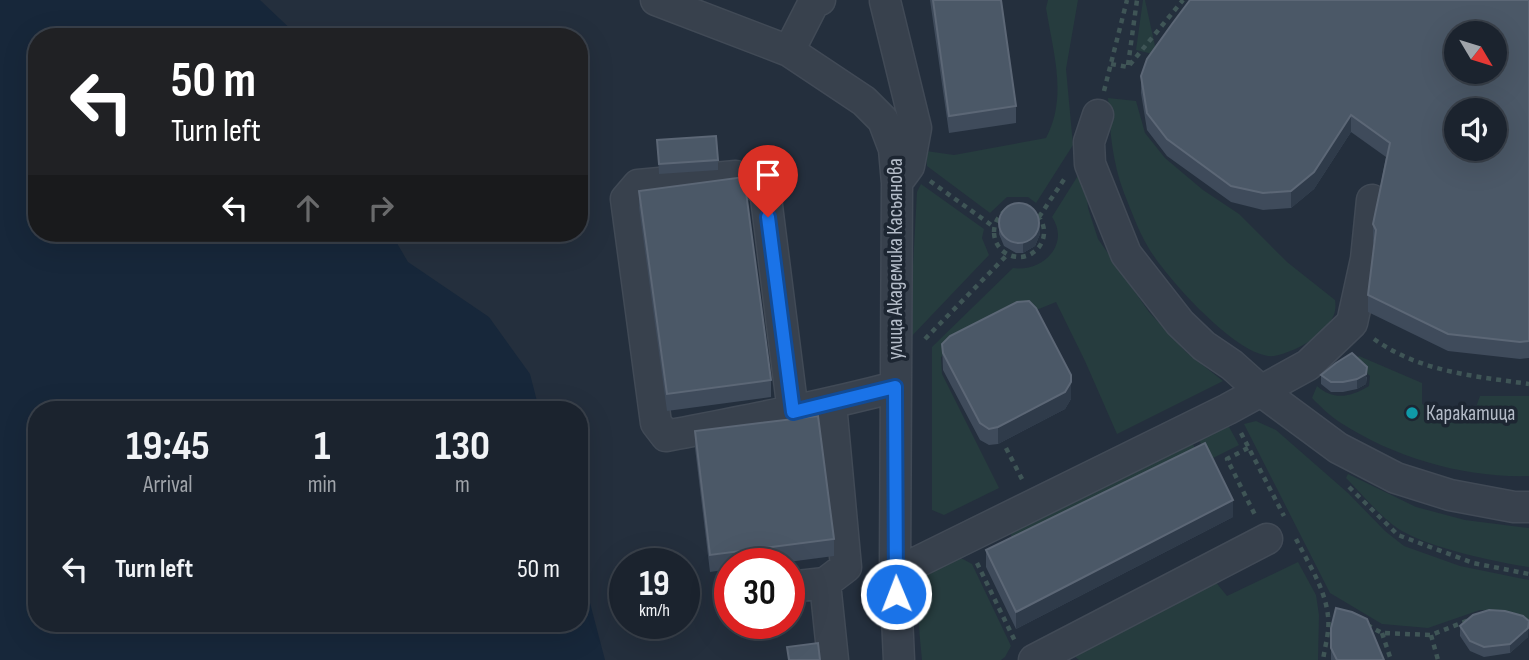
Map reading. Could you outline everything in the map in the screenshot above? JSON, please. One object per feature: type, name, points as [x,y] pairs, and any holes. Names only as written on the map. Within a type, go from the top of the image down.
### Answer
[{"type":"street","name":"улица Академика Касьянова","points":[[656,0],[789,51],[864,101],[883,120],[894,149],[903,175],[895,378],[895,573],[899,660]]},
{"type":"street","points":[[789,51],[814,2],[820,0]]},
{"type":"street","points":[[885,1],[916,128],[903,175]]},
{"type":"street","points":[[1098,115],[1089,142],[1090,164],[1126,254],[1180,323],[1204,346],[1338,448],[1396,478],[1450,495],[1529,508]]},
{"type":"street","points":[[793,412],[765,190],[736,176],[638,185],[626,199],[656,423],[666,436],[793,412],[831,404],[895,378]]},
{"type":"street","points":[[895,573],[986,546],[1308,365],[1352,323],[1366,259],[1372,200]]},
{"type":"street","points":[[805,585],[825,583],[846,567],[831,404]]},
{"type":"street","points":[[1034,660],[1281,529]]},
{"type":"street","points":[[825,583],[833,660]]},
{"type":"path","points":[[1098,115],[1127,0]]},
{"type":"path","points":[[1128,68],[1137,0]]},
{"type":"path","points":[[1128,68],[1183,0]]},
{"type":"path","points":[[1111,64],[1128,68]]},
{"type":"path","points":[[903,175],[994,227]]},
{"type":"path","points":[[1018,207],[1033,212],[1043,225],[1042,241],[1031,254],[1024,257],[1007,254],[996,243],[994,227],[1003,213],[1018,207]]},
{"type":"path","points":[[895,378],[1007,254]]},
{"type":"path","points":[[1352,323],[1388,349],[1439,370],[1529,384]]},
{"type":"path","points":[[1281,529],[1248,448],[1227,459],[1281,529],[1321,588],[1329,618],[1323,660]]},
{"type":"path","points":[[1347,485],[1398,535],[1473,563],[1529,574]]},
{"type":"path","points":[[986,546],[1011,634]]},
{"type":"path","points":[[1327,609],[1340,614]]},
{"type":"path","points":[[1365,625],[1382,633],[1431,635],[1480,616]]},
{"type":"path","points":[[1382,633],[1391,660]]},
{"type":"path","points":[[1431,635],[1438,660]]},
{"type":"green space","points":[[1048,0],[1078,0],[1066,69],[1073,145],[1036,203],[1028,197],[1007,197],[990,213],[927,166],[926,151],[954,155],[1046,138],[1053,122],[1058,90],[1046,8]]},
{"type":"green space","points":[[1145,0],[1157,55],[1136,50]]},
{"type":"green space","points":[[1108,98],[1136,101],[1145,133],[1165,158],[1203,190],[1239,214],[1287,262],[1335,300],[1333,317],[1318,335],[1284,353],[1274,356],[1259,354],[1223,331],[1186,295],[1148,247],[1124,193],[1114,158]]},
{"type":"green space","points":[[1084,166],[1088,208],[1098,239],[1149,312],[1186,352],[1223,381],[1117,434],[1056,302],[1002,324],[941,357],[942,374],[999,488],[944,515],[932,510],[932,347],[1013,268],[1034,266],[1050,255],[1058,237],[1052,217]]},
{"type":"green space","points":[[921,184],[984,229],[982,238],[989,255],[909,339],[917,192]]},
{"type":"green space","points":[[1359,356],[1422,383],[1422,404],[1445,415],[1472,418],[1480,396],[1529,396],[1529,476],[1480,473],[1431,463],[1384,446],[1337,421],[1312,398],[1317,386],[1330,394],[1343,396],[1369,386],[1370,376],[1354,361]]},
{"type":"green space","points":[[1256,421],[1276,430],[1404,546],[1460,566],[1529,580],[1529,620],[1502,611],[1480,610],[1428,628],[1382,624],[1330,593],[1244,424]]},
{"type":"green space","points":[[1228,425],[1239,445],[1209,460],[1199,440]]},
{"type":"green space","points":[[1191,440],[1200,459],[1016,550],[1011,535],[1014,527]]},
{"type":"green space","points":[[1348,474],[1416,507],[1465,520],[1529,528],[1529,567],[1446,549],[1402,531],[1387,520],[1346,478]]},
{"type":"green space","points":[[959,557],[972,564],[1011,646],[1001,660],[922,660],[919,618],[922,586],[932,570]]},
{"type":"green space","points":[[1298,562],[1316,595],[1319,615],[1318,660],[1079,660],[1068,651],[1210,575],[1227,596]]},
{"type":"water","points":[[0,0],[260,0],[290,28],[28,28],[28,242],[396,242],[408,262],[489,317],[530,374],[537,401],[28,401],[28,632],[588,632],[588,595],[605,660],[0,660]]},
{"type":"building","points":[[933,0],[1001,0],[1016,106],[949,116]]},
{"type":"building","points":[[1190,0],[1529,0],[1529,341],[1448,334],[1368,295],[1376,230],[1373,224],[1390,143],[1351,115],[1314,172],[1291,191],[1263,193],[1231,186],[1167,139],[1147,113],[1141,76],[1147,59]]},
{"type":"building","points":[[716,136],[718,160],[659,164],[657,140]]},
{"type":"building","points":[[744,177],[771,380],[667,394],[639,191]]},
{"type":"building","points":[[1019,203],[1033,209],[1039,223],[1033,237],[1019,243],[1005,237],[999,223],[1005,209]]},
{"type":"building","points":[[1029,301],[1036,308],[1071,375],[1071,382],[1065,392],[998,427],[989,429],[980,423],[943,353],[942,344],[950,336],[1017,302]]},
{"type":"building","points":[[1352,353],[1367,367],[1366,374],[1343,382],[1331,382],[1321,375],[1336,363]]},
{"type":"building","points":[[818,416],[834,539],[764,548],[714,548],[714,554],[710,555],[695,431]]},
{"type":"building","points":[[1205,443],[1233,500],[1016,612],[986,550]]},
{"type":"building","points":[[1336,608],[1367,619],[1384,660],[1337,660],[1331,648],[1331,628]]},
{"type":"building","points":[[1489,610],[1523,616],[1529,621],[1528,628],[1510,644],[1484,647],[1470,641],[1460,626],[1473,615]]},
{"type":"building","points":[[818,643],[820,660],[789,660],[787,647]]},
{"type":"place","name":"Каракатица","points":[[1412,413]]},
{"type":"route","points":[[768,217],[793,412],[895,387],[896,594]]}]
